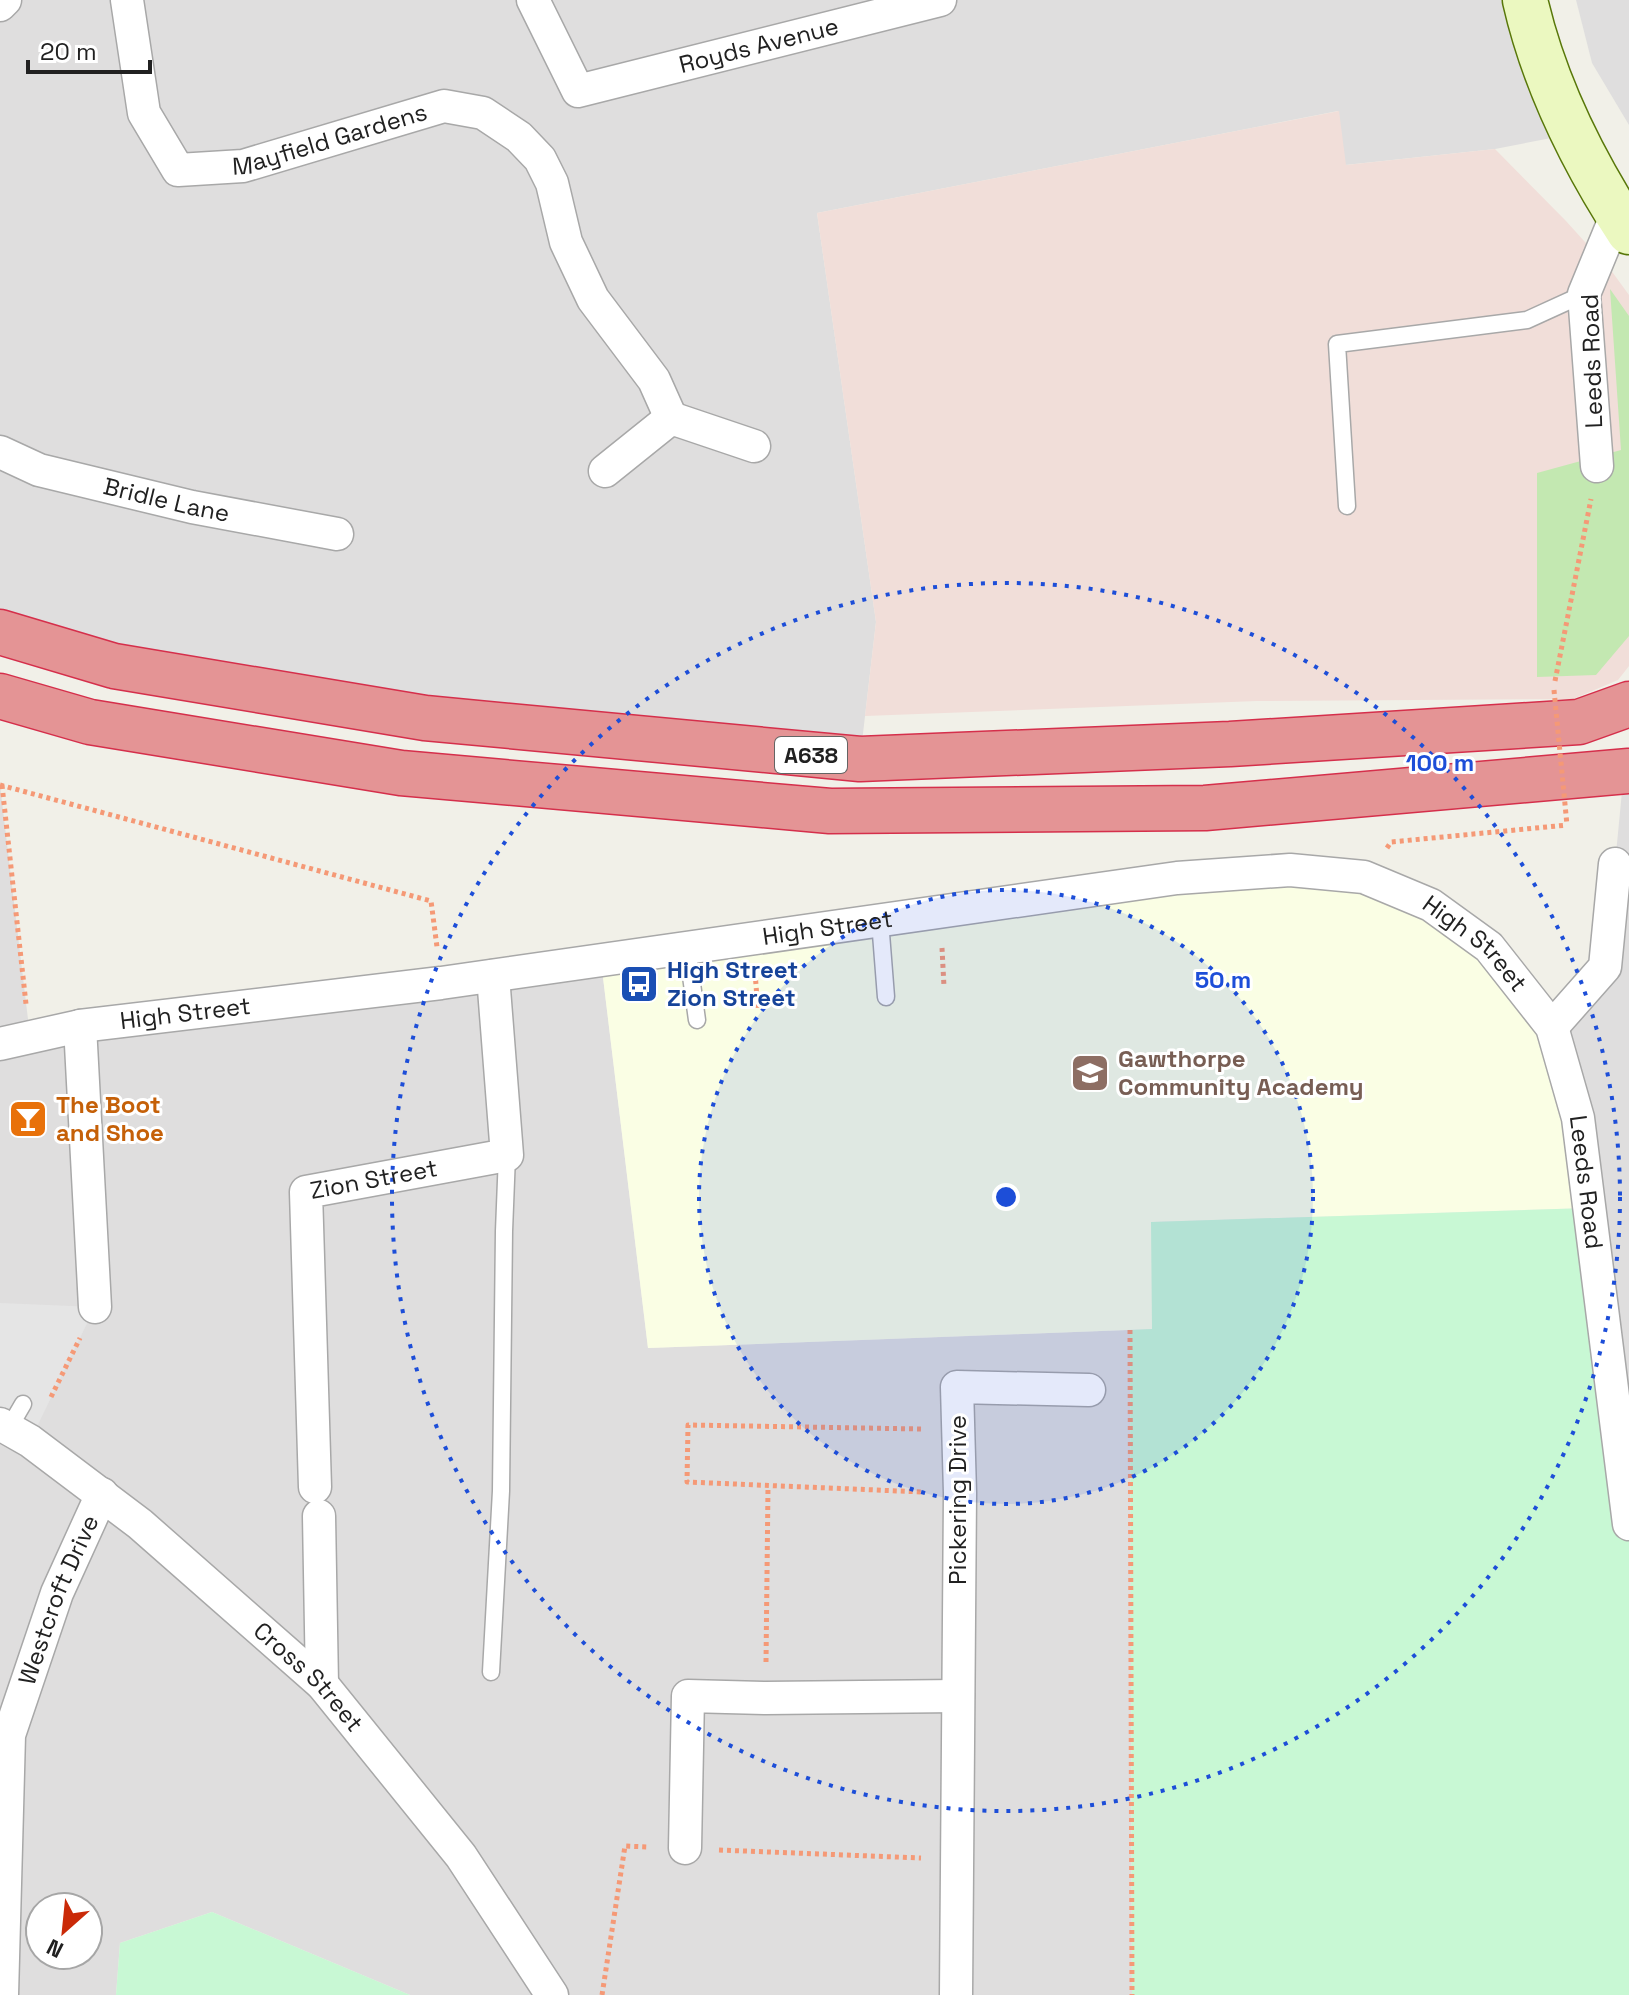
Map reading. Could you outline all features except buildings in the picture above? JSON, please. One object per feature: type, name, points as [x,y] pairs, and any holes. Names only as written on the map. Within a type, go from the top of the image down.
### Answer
[{"type":"highway","name":"A638","points":[[0,632],[114,666],[425,718],[860,759],[1230,744],[1579,722],[1629,704]]},
{"type":"highway","name":"A638","points":[[0,696],[90,722],[401,773],[830,811],[1205,808],[1629,771]]},
{"type":"main road","name":"Leeds Road","points":[[1525,0],[1536,47],[1572,134],[1623,223]]},
{"type":"street","points":[[0,5],[5,0]]},
{"type":"street","name":"Mayfield Gardens","points":[[127,0],[144,113],[178,170],[243,166],[444,106],[483,113],[519,137],[540,159],[552,183],[566,242],[593,299],[654,380],[671,418]]},
{"type":"street","name":"Royds Avenue","points":[[533,0],[578,91],[940,0]]},
{"type":"street","name":"Leeds Road","points":[[1597,466],[1584,294],[1623,223]]},
{"type":"street","points":[[605,471],[671,418],[754,446]]},
{"type":"street","name":"Bridle Lane","points":[[0,452],[39,470],[176,503],[337,534]]},
{"type":"street","points":[[1552,1027],[1605,967],[1615,864]]},
{"type":"street","name":"High Street","points":[[15,1040],[80,1026],[493,976],[1177,878],[1290,870],[1364,877],[1431,905],[1489,947],[1552,1027]]},
{"type":"street","points":[[493,976],[507,1155]]},
{"type":"street","points":[[80,1026],[95,1307]]},
{"type":"street","name":"Leeds Road","points":[[1552,1027],[1578,1118],[1629,1524]]},
{"type":"street","name":"Zion Street","points":[[322,1684],[306,1192],[507,1155]]},
{"type":"street","name":"Pickering Drive","points":[[956,1995],[960,1493],[957,1387],[1089,1390]]},
{"type":"street","name":"Cross Street","points":[[16,1424],[140,1524],[322,1684],[461,1856],[552,1995]]},
{"type":"street","name":"Westcroft Drive","points":[[2,1995],[9,1735],[57,1593],[102,1494]]},
{"type":"street","points":[[685,1848],[688,1696],[958,1696]]},
{"type":"lane","points":[[1347,506],[1337,344],[1527,320],[1584,294]]},
{"type":"lane","points":[[880,921],[886,997]]},
{"type":"lane","points":[[687,947],[697,1020]]},
{"type":"lane","points":[[491,1672],[501,1491],[507,1155]]},
{"type":"path","points":[[1391,842],[1567,825],[1554,690],[1597,466]]},
{"type":"path","points":[[15,1040],[1,785],[431,901],[441,983]]},
{"type":"path","points":[[16,1424],[95,1307]]},
{"type":"path","points":[[1130,1330],[1132,1995]]},
{"type":"path","points":[[958,1430],[688,1425],[687,1482],[960,1493]]},
{"type":"path","points":[[766,1698],[768,1487]]},
{"type":"path","points":[[602,1995],[625,1846],[957,1860]]},
{"type":"shaded area","points":[[0,0],[1525,0],[1572,134],[1495,149],[1345,165],[1338,111],[817,213],[876,622],[860,759],[425,718],[0,632]]},
{"type":"shaded area","points":[[1576,0],[1629,0],[1629,125],[1592,63]]},
{"type":"shaded area","points":[[1339,111],[1346,165],[1495,149],[1566,221],[1629,295],[1629,666],[1618,680],[1573,699],[1257,701],[865,716],[876,622],[817,213]]},
{"type":"shaded area","points":[[1624,771],[1629,771],[1629,1524],[1552,1027],[1605,967]]},
{"type":"shaded area","points":[[0,785],[30,1036],[601,961],[648,1348],[1130,1330],[1132,1995],[410,1995],[212,1912],[120,1943],[116,1995],[0,1995]]},
{"type":"shaded area","name":"Gawthorpe Community Academy","points":[[1290,870],[1431,905],[1552,1027],[1588,1208],[1152,1222],[1152,1329],[648,1348],[601,961]]},
{"type":"shaded area","points":[[0,1303],[95,1307],[30,1441],[0,1424]]},
{"type":"green space","points":[[1610,289],[1629,316],[1629,636],[1596,675],[1537,677],[1537,473],[1621,450]]},
{"type":"green space","points":[[1588,1208],[1629,1524],[1629,1995],[1132,1995],[1130,1330],[1152,1329],[1151,1222]]},
{"type":"green space","points":[[212,1912],[410,1995],[116,1995],[120,1943]]},
{"type":"place","name":"High Street Zion Street","points":[[639,984]]},
{"type":"place","name":"Gawthorpe Community Academy","points":[[1090,1073]]},
{"type":"place","name":"The Boot and Shoe","points":[[28,1119]]}]
